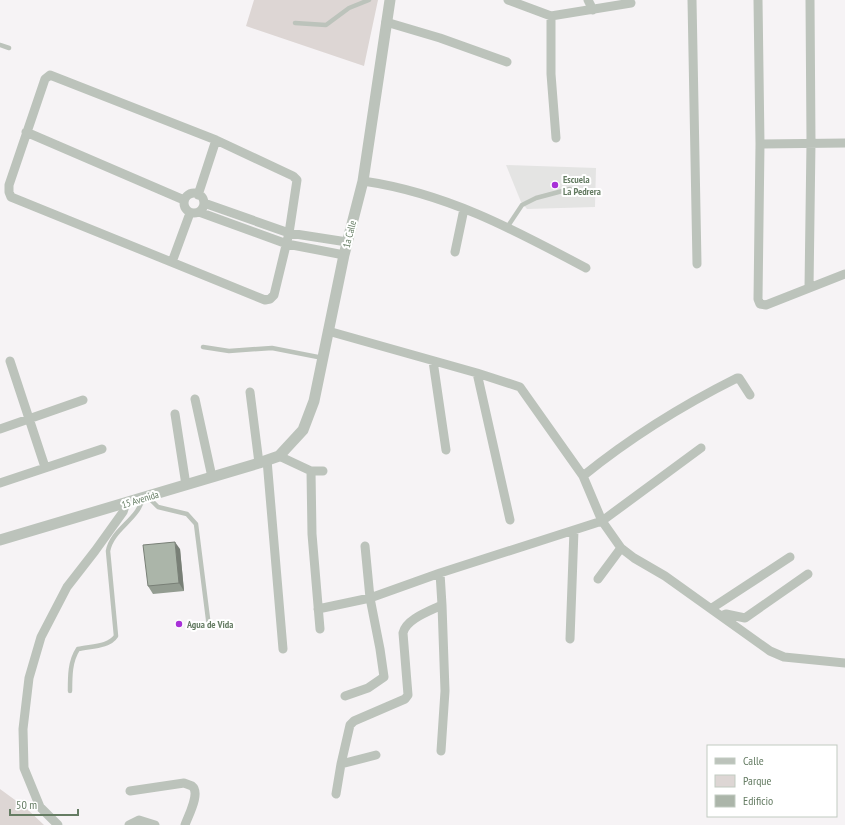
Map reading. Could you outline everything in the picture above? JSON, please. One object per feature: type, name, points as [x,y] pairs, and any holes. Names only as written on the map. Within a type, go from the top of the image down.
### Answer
[{"type":"street","name":"1a Calle","points":[[279,456],[303,430],[314,401],[344,255],[363,181],[390,0]]},
{"type":"street","points":[[508,0],[551,16],[631,3]]},
{"type":"street","points":[[588,0],[593,10]]},
{"type":"street","points":[[692,0],[697,264]]},
{"type":"street","points":[[758,0],[760,144],[758,300],[760,304],[766,306],[845,274]]},
{"type":"street","points":[[809,288],[811,142],[810,0]]},
{"type":"street","points":[[551,16],[551,74],[556,138]]},
{"type":"street","points":[[386,22],[440,38],[507,62]]},
{"type":"street","points":[[50,75],[216,140],[293,176],[298,180],[290,233],[274,295],[270,299],[264,300],[11,197],[9,192],[26,132],[45,79],[50,75]]},
{"type":"street","points":[[26,132],[184,200]]},
{"type":"street","points":[[198,195],[216,140]]},
{"type":"street","points":[[760,144],[811,142],[845,143]]},
{"type":"street","points":[[363,181],[388,185],[443,200],[508,226],[586,268]]},
{"type":"street","points":[[184,200],[192,194],[198,195],[204,203],[290,233],[347,242]]},
{"type":"street","points":[[184,200],[184,206],[195,212],[287,244],[344,255]]},
{"type":"street","points":[[172,262],[195,212],[204,203]]},
{"type":"street","points":[[455,252],[464,209]]},
{"type":"street","points":[[328,331],[477,373],[516,385],[523,389],[583,476],[602,521],[621,548],[712,608],[770,651],[784,658],[845,663]]},
{"type":"street","points":[[10,360],[45,467]]},
{"type":"street","points":[[433,361],[446,450]]},
{"type":"street","points":[[477,373],[510,520]]},
{"type":"street","points":[[583,476],[619,447],[655,422],[737,378],[739,378],[750,396]]},
{"type":"street","points":[[250,392],[263,462],[283,649]]},
{"type":"street","points":[[195,399],[212,477]]},
{"type":"street","points":[[0,429],[83,400]]},
{"type":"street","points":[[175,414],[186,485]]},
{"type":"street","points":[[318,609],[370,598],[440,572],[602,521],[701,448]]},
{"type":"street","points":[[0,483],[102,449]]},
{"type":"street","points":[[279,456],[311,471],[323,471]]},
{"type":"street","name":"15 Avenida","points":[[0,540],[145,498],[279,456]]},
{"type":"street","points":[[311,471],[312,534],[320,629]]},
{"type":"street","points":[[58,825],[40,807],[24,768],[23,729],[29,678],[41,637],[67,587],[123,512],[126,503]]},
{"type":"street","points":[[570,639],[574,530]]},
{"type":"street","points":[[345,696],[368,688],[384,677],[370,598],[365,546]]},
{"type":"street","points":[[598,579],[621,548]]},
{"type":"street","points":[[712,608],[790,557]]},
{"type":"street","points":[[440,572],[445,691],[441,751]]},
{"type":"street","points":[[721,616],[726,614],[745,618],[808,574]]},
{"type":"street","points":[[336,794],[350,725],[354,721],[405,699],[408,692],[403,633],[404,628],[442,605]]},
{"type":"street","points":[[341,764],[376,755]]},
{"type":"street","points":[[130,791],[184,783],[192,786],[195,791],[194,800],[185,825]]},
{"type":"street","points":[[129,825],[139,820],[155,825]]},
{"type":"lane","points":[[296,23],[326,25],[349,8],[369,0]]},
{"type":"lane","points":[[0,45],[8,48]]},
{"type":"lane","points":[[508,226],[522,205],[536,198],[570,190]]},
{"type":"lane","points":[[203,347],[229,351],[272,348],[323,358]]},
{"type":"lane","points":[[70,691],[71,666],[74,655],[78,649],[108,644],[113,641],[116,636],[108,551],[113,538],[139,511],[145,498],[158,507],[187,514],[196,524],[209,627]]},
{"type":"shaded area","name":"Escuela La Pedrera","points":[[506,165],[596,168],[595,207],[527,209],[521,202]]},
{"type":"green space","points":[[254,0],[378,0],[364,66],[246,26]]},
{"type":"green space","points":[[0,789],[26,808],[44,825],[0,825]]},
{"type":"building","points":[[175,542],[179,583],[148,586],[143,545]]},
{"type":"place","name":"Escuela La Pedrera","points":[[555,185]]},
{"type":"place","name":"Agua de Vida","points":[[179,624]]}]
